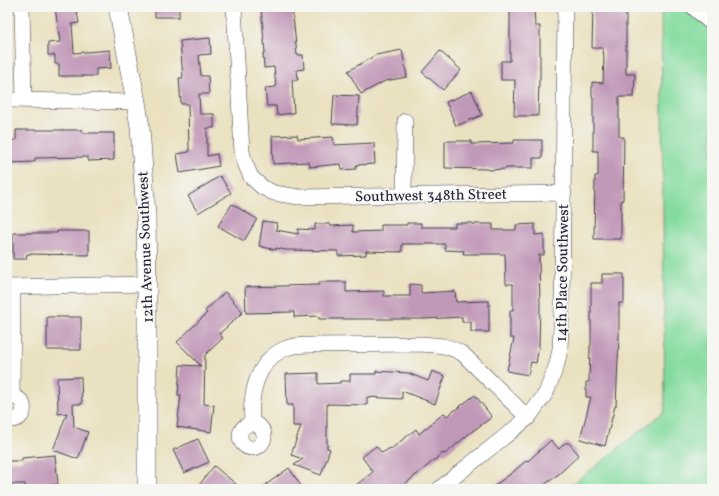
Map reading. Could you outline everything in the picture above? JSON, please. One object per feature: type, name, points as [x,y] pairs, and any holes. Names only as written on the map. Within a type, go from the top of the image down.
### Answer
[{"type":"street","points":[[22,7],[24,100]]},
{"type":"street","name":"12th Avenue Southwest","points":[[118,7],[140,127],[146,215],[147,489]]},
{"type":"street","name":"Southwest 348th Street","points":[[234,7],[242,152],[245,164],[251,177],[262,187],[274,193],[299,197],[564,193]]},
{"type":"street","name":"14th Place Southwest","points":[[439,489],[528,418],[546,393],[555,370],[560,349],[562,306],[564,193],[564,7]]},
{"type":"street","points":[[693,7],[712,24]]},
{"type":"street","points":[[7,100],[136,102]]},
{"type":"street","points":[[404,195],[405,121]]},
{"type":"street","points":[[7,419],[16,420],[19,418],[23,412],[24,405],[19,399],[10,397],[10,287],[147,284]]},
{"type":"street","points":[[252,424],[252,403],[254,390],[257,378],[265,365],[276,354],[284,349],[294,346],[312,345],[422,344],[452,348],[463,354],[528,418]]},
{"type":"green space","points":[[661,7],[712,7],[712,489],[567,489],[665,411]]},
{"type":"building","points":[[55,7],[76,7],[79,23],[72,24],[74,53],[110,50],[111,68],[96,69],[96,76],[59,76],[59,64],[55,64],[55,55],[48,55],[48,43],[60,42]]},
{"type":"building","points":[[155,7],[179,7],[179,17],[155,17]]},
{"type":"building","points":[[261,7],[292,7],[297,55],[303,55],[304,69],[297,70],[298,80],[292,80],[294,113],[277,115],[276,106],[267,106],[265,88],[276,87],[274,67],[264,68],[263,53],[265,53]]},
{"type":"building","points":[[510,7],[534,7],[535,26],[540,26],[538,116],[514,116],[515,80],[501,80],[501,61],[510,61]]},
{"type":"building","points":[[593,7],[626,7],[626,74],[635,74],[634,97],[619,97],[619,137],[624,137],[621,239],[594,239],[595,176],[598,176],[598,151],[593,151],[592,82],[603,83],[604,58],[603,48],[592,48]]},
{"type":"building","points":[[210,38],[211,54],[199,55],[201,76],[208,76],[209,94],[199,94],[200,114],[214,114],[214,128],[207,128],[207,156],[217,154],[219,166],[180,173],[177,154],[189,152],[188,104],[181,104],[179,78],[183,78],[180,41]]},
{"type":"building","points":[[402,50],[407,77],[385,81],[361,94],[348,71],[376,55]]},
{"type":"building","points":[[440,51],[461,70],[443,90],[422,72]]},
{"type":"building","points":[[472,91],[482,115],[456,126],[446,102]]},
{"type":"building","points":[[334,95],[359,96],[357,125],[332,124]]},
{"type":"building","points":[[16,130],[82,130],[82,133],[114,133],[114,160],[88,161],[88,157],[35,158],[35,162],[7,163],[7,141],[16,140]]},
{"type":"building","points":[[297,135],[298,139],[333,137],[334,145],[374,143],[375,164],[356,165],[356,169],[342,170],[341,164],[310,167],[309,162],[273,164],[272,136]]},
{"type":"building","points":[[514,140],[542,140],[542,158],[533,158],[533,168],[506,168],[489,170],[445,168],[445,141],[471,141],[471,144],[514,143]]},
{"type":"building","points":[[220,176],[231,193],[198,213],[188,196]]},
{"type":"building","points":[[232,204],[257,219],[244,241],[218,226]]},
{"type":"building","points":[[263,221],[277,223],[276,230],[298,234],[298,229],[315,230],[315,224],[330,224],[330,226],[353,225],[353,232],[381,231],[381,225],[407,225],[407,223],[421,223],[421,227],[455,227],[455,223],[493,224],[493,230],[516,230],[516,225],[535,224],[535,235],[544,234],[544,255],[539,255],[539,346],[536,363],[531,362],[528,375],[507,371],[514,338],[510,338],[510,310],[513,310],[513,284],[506,284],[505,254],[463,254],[464,251],[445,250],[445,244],[402,244],[402,252],[366,251],[366,255],[338,256],[338,251],[285,250],[276,248],[276,250],[259,246]]},
{"type":"building","points":[[57,231],[89,231],[89,255],[27,254],[26,259],[13,259],[13,233],[57,233]]},
{"type":"building","points":[[602,274],[624,274],[624,303],[619,303],[616,406],[605,446],[580,439],[591,397],[586,397],[586,382],[589,382],[591,346],[591,283],[602,283]]},
{"type":"building","points":[[319,282],[346,282],[346,292],[384,291],[384,296],[410,296],[410,284],[421,285],[421,293],[455,291],[456,302],[489,301],[489,332],[471,332],[471,322],[462,322],[462,317],[424,319],[319,319],[319,316],[294,317],[294,312],[246,313],[245,287],[319,285]]},
{"type":"building","points":[[225,292],[243,312],[219,334],[223,338],[205,355],[204,404],[214,405],[211,432],[177,427],[181,395],[178,395],[180,365],[201,366],[177,342],[207,313],[205,311]]},
{"type":"building","points":[[47,317],[81,317],[81,350],[47,350]]},
{"type":"building","points":[[376,371],[408,373],[428,381],[432,371],[445,376],[435,404],[402,391],[402,399],[367,397],[367,405],[327,404],[327,448],[330,449],[321,475],[294,465],[303,459],[291,455],[301,426],[293,426],[293,405],[287,405],[286,374],[318,373],[318,384],[350,381],[350,374],[376,374]]},
{"type":"building","points":[[81,377],[82,404],[73,404],[74,427],[88,432],[78,459],[53,450],[67,413],[58,414],[57,378]]},
{"type":"building","points":[[475,395],[492,417],[445,454],[443,453],[399,489],[351,489],[373,472],[362,457],[376,446],[382,453],[390,448],[391,449],[416,429],[419,434],[444,413],[447,416]]},
{"type":"building","points":[[198,439],[209,462],[184,473],[173,450]]},
{"type":"building","points":[[551,440],[559,449],[565,443],[569,443],[579,455],[560,473],[539,489],[490,489],[527,460],[528,461]]},
{"type":"building","points":[[55,455],[58,484],[25,488],[25,484],[7,484],[7,461],[22,461],[22,458]]},
{"type":"building","points":[[214,466],[242,489],[196,489]]},
{"type":"building","points":[[289,468],[303,489],[260,489]]}]
